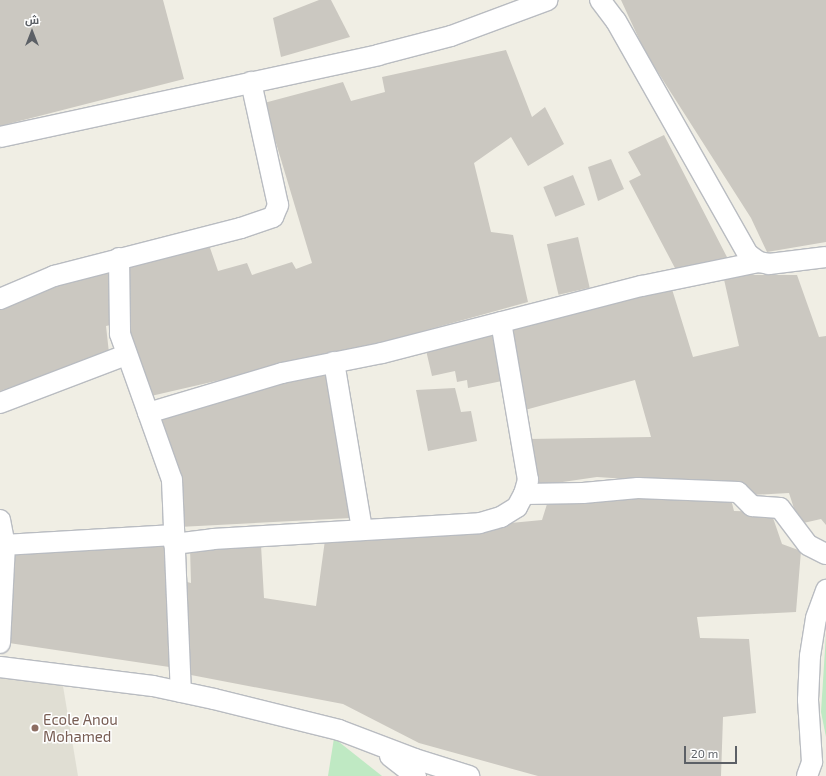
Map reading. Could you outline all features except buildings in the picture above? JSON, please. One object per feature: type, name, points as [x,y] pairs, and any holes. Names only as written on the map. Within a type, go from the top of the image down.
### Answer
[{"type":"street","points":[[0,137],[451,36],[548,0]]},
{"type":"street","points":[[600,0],[616,21],[748,254],[759,262]]},
{"type":"street","points":[[0,299],[54,276],[119,258],[241,228],[263,221],[276,214],[278,205],[251,82]]},
{"type":"street","points":[[148,412],[282,373],[501,322],[642,286],[759,262],[769,264],[826,257]]},
{"type":"street","points":[[119,258],[120,334],[126,355],[172,480],[181,692]]},
{"type":"street","points":[[5,545],[212,539],[480,523],[501,517],[517,507],[524,494],[528,480],[501,322]]},
{"type":"street","points":[[0,403],[126,355]]},
{"type":"street","points":[[334,362],[362,530]]},
{"type":"street","points":[[524,494],[583,493],[638,488],[738,492],[752,506],[780,508],[808,545],[826,554]]},
{"type":"street","points":[[0,520],[5,545],[0,643]]},
{"type":"street","points":[[807,776],[812,762],[808,700],[810,656],[816,618],[826,590]]},
{"type":"street","points":[[0,667],[80,676],[181,692],[307,721],[366,738],[415,759],[469,776]]},
{"type":"street","points":[[366,738],[416,776]]},
{"type":"shaded area","name":"Ecole Anou Mohamed","points":[[0,674],[62,680],[78,776],[0,776]]},
{"type":"green space","points":[[826,634],[826,737],[821,712]]},
{"type":"green space","points":[[334,738],[382,776],[328,776]]},
{"type":"place","name":"Ecole Anou Mohamed","points":[[35,728]]}]
